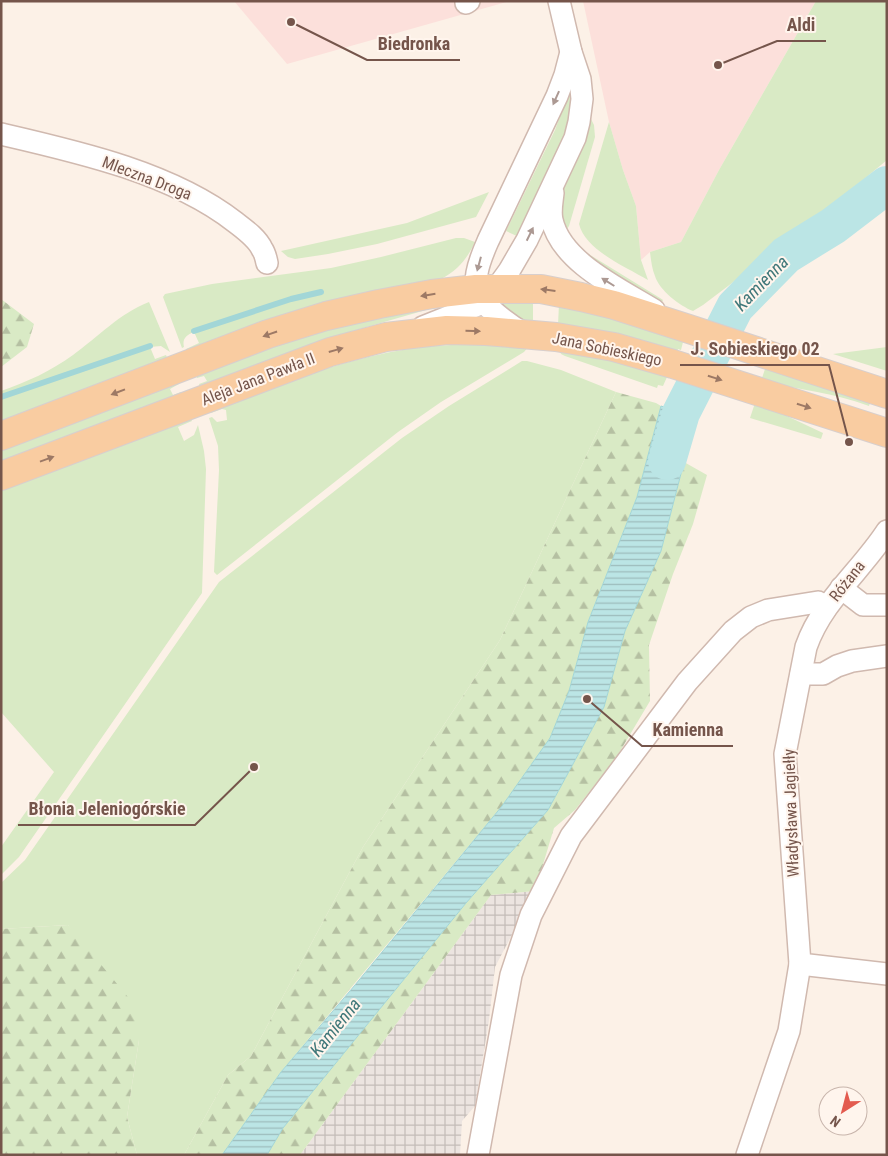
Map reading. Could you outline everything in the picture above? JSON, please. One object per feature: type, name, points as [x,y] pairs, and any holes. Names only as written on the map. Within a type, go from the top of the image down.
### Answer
[{"type":"main road","points":[[1,436],[268,334],[326,316],[432,294],[485,294],[541,289],[565,293],[614,305],[887,394]]},
{"type":"main road","name":"Aleja Jana Pawła II","points":[[1,476],[330,352],[386,337],[447,330],[525,334]]},
{"type":"main road","name":"Jana Sobieskiego","points":[[525,334],[590,342],[673,364],[887,434]]},
{"type":"street","points":[[407,334],[485,294],[509,271],[527,240],[557,179],[580,122],[582,98],[580,80],[571,52],[560,1]]},
{"type":"street","points":[[525,334],[504,322],[485,294],[477,272],[482,256],[558,96],[571,52]]},
{"type":"street","name":"Mleczna Droga","points":[[1,134],[130,168],[180,188],[216,207],[247,232],[262,248],[267,263]]},
{"type":"street","points":[[557,179],[553,192],[551,219],[564,248],[589,270],[684,328]]},
{"type":"street","name":"Różana","points":[[826,608],[887,531]]},
{"type":"street","points":[[841,588],[864,605],[887,605]]},
{"type":"street","points":[[478,1155],[511,975],[531,915],[571,836],[686,682],[733,631],[751,617],[768,610],[818,602],[826,608]]},
{"type":"street","name":"Władysława Jagiełły","points":[[747,1155],[789,1031],[800,964],[785,754],[810,635],[826,608]]},
{"type":"street","points":[[801,674],[823,674],[837,666],[852,661],[887,656]]},
{"type":"street","points":[[800,964],[887,974]]},
{"type":"shaded area","points":[[234,1],[510,1],[287,64]]},
{"type":"shaded area","points":[[583,1],[816,1],[719,170],[681,242],[650,252],[641,260],[636,206],[609,122]]},
{"type":"shaded area","points":[[535,891],[495,967],[489,1020],[475,1106],[462,1121],[460,1155],[300,1155],[491,895]]},
{"type":"green space","points":[[816,1],[887,1],[887,160],[811,223],[693,311],[676,301],[661,287],[654,273],[650,252],[681,242],[719,170]]},
{"type":"green space","points":[[570,89],[573,94],[567,135],[519,237],[506,231],[555,130]]},
{"type":"green space","points":[[589,115],[594,125],[595,137],[569,226],[565,232],[561,219],[561,193]]},
{"type":"green space","points":[[609,122],[636,206],[641,260],[648,280],[598,250],[589,242],[579,224]]},
{"type":"green space","points":[[489,192],[476,217],[377,244],[328,254],[295,259],[288,257],[281,251],[407,223]]},
{"type":"green space","points":[[456,238],[464,238],[475,242],[461,264],[441,279],[187,352],[186,349],[199,343],[194,332],[185,338],[184,347],[182,348],[163,297],[165,294],[212,284],[331,268]]},
{"type":"green space","points":[[582,250],[660,298],[663,300],[662,302],[610,272]]},
{"type":"green space","points":[[1,299],[34,324],[27,347],[1,367]]},
{"type":"green space","points":[[533,300],[533,323],[510,313],[502,302]]},
{"type":"green space","points":[[149,302],[170,352],[161,346],[150,347],[155,359],[166,355],[168,360],[1,423],[1,391],[29,380],[56,366],[128,312]]},
{"type":"green space","points":[[559,304],[680,338],[679,340],[683,342],[681,350],[678,349],[677,353],[558,325]]},
{"type":"green space","points":[[440,306],[349,332],[200,387],[199,384],[207,381],[204,376],[197,378],[196,374],[329,327]]},
{"type":"green space","points":[[477,344],[530,345],[524,352],[441,402],[398,432],[217,575],[214,572],[219,470],[218,446],[209,418],[212,417],[217,422],[227,420],[226,410],[222,409],[211,413],[210,409],[308,374],[357,360],[417,348]]},
{"type":"green space","points":[[887,347],[887,371],[833,354]]},
{"type":"green space","points":[[559,349],[579,352],[663,373],[662,376],[667,377],[663,386],[658,385],[657,388],[565,356],[561,354]]},
{"type":"green space","points":[[522,361],[561,370],[616,392],[500,640],[363,847],[251,1056],[228,1075],[184,1155],[137,1155],[127,1117],[139,1040],[68,925],[1,929],[1,883],[25,860],[219,582],[402,438],[449,406]]},
{"type":"green space","points":[[766,366],[871,400],[869,406],[829,394],[761,381]]},
{"type":"green space","points":[[177,381],[179,384],[170,389],[173,395],[181,392],[182,394],[1,463],[1,448]]},
{"type":"green space","points":[[616,392],[661,406],[637,497],[588,622],[569,691],[550,739],[502,806],[281,1072],[222,1155],[184,1155],[228,1075],[251,1056],[363,847],[500,640]]},
{"type":"green space","points":[[755,403],[823,433],[821,439],[750,418]]},
{"type":"green space","points":[[190,417],[192,421],[178,427],[184,441],[194,435],[198,425],[204,451],[206,469],[202,593],[19,857],[1,875],[1,847],[54,772],[1,712],[1,488]]},
{"type":"green space","points":[[684,462],[707,475],[693,524],[673,574],[649,645],[650,701],[616,758],[575,810],[554,828],[535,891],[491,895],[300,1155],[267,1155],[283,1128],[466,903],[548,810],[604,707],[625,631],[661,551]]},
{"type":"green space","points":[[68,925],[138,1009],[139,1040],[127,1117],[137,1155],[4,1155],[1,1153],[1,929]]},
{"type":"water","points":[[661,406],[698,418],[684,462],[661,551],[625,631],[604,707],[548,810],[466,903],[283,1128],[267,1155],[222,1155],[281,1072],[502,806],[550,738],[569,691],[588,622],[637,497]]},
{"type":"waterway","name":"Kamienna","points":[[667,461],[681,413],[735,307],[786,255],[833,226],[887,185]]},
{"type":"waterway","points":[[194,331],[291,299],[321,292]]},
{"type":"waterway","points":[[1,397],[150,346]]},
{"type":"place","name":"Biedronka","points":[[291,22]]},
{"type":"place","name":"Aldi","points":[[718,65]]},
{"type":"place","name":"J. Sobieskiego 02","points":[[849,442]]},
{"type":"place","name":"Kamienna","points":[[587,699]]},
{"type":"place","name":"Błonia Jeleniogórskie","points":[[254,767]]}]
